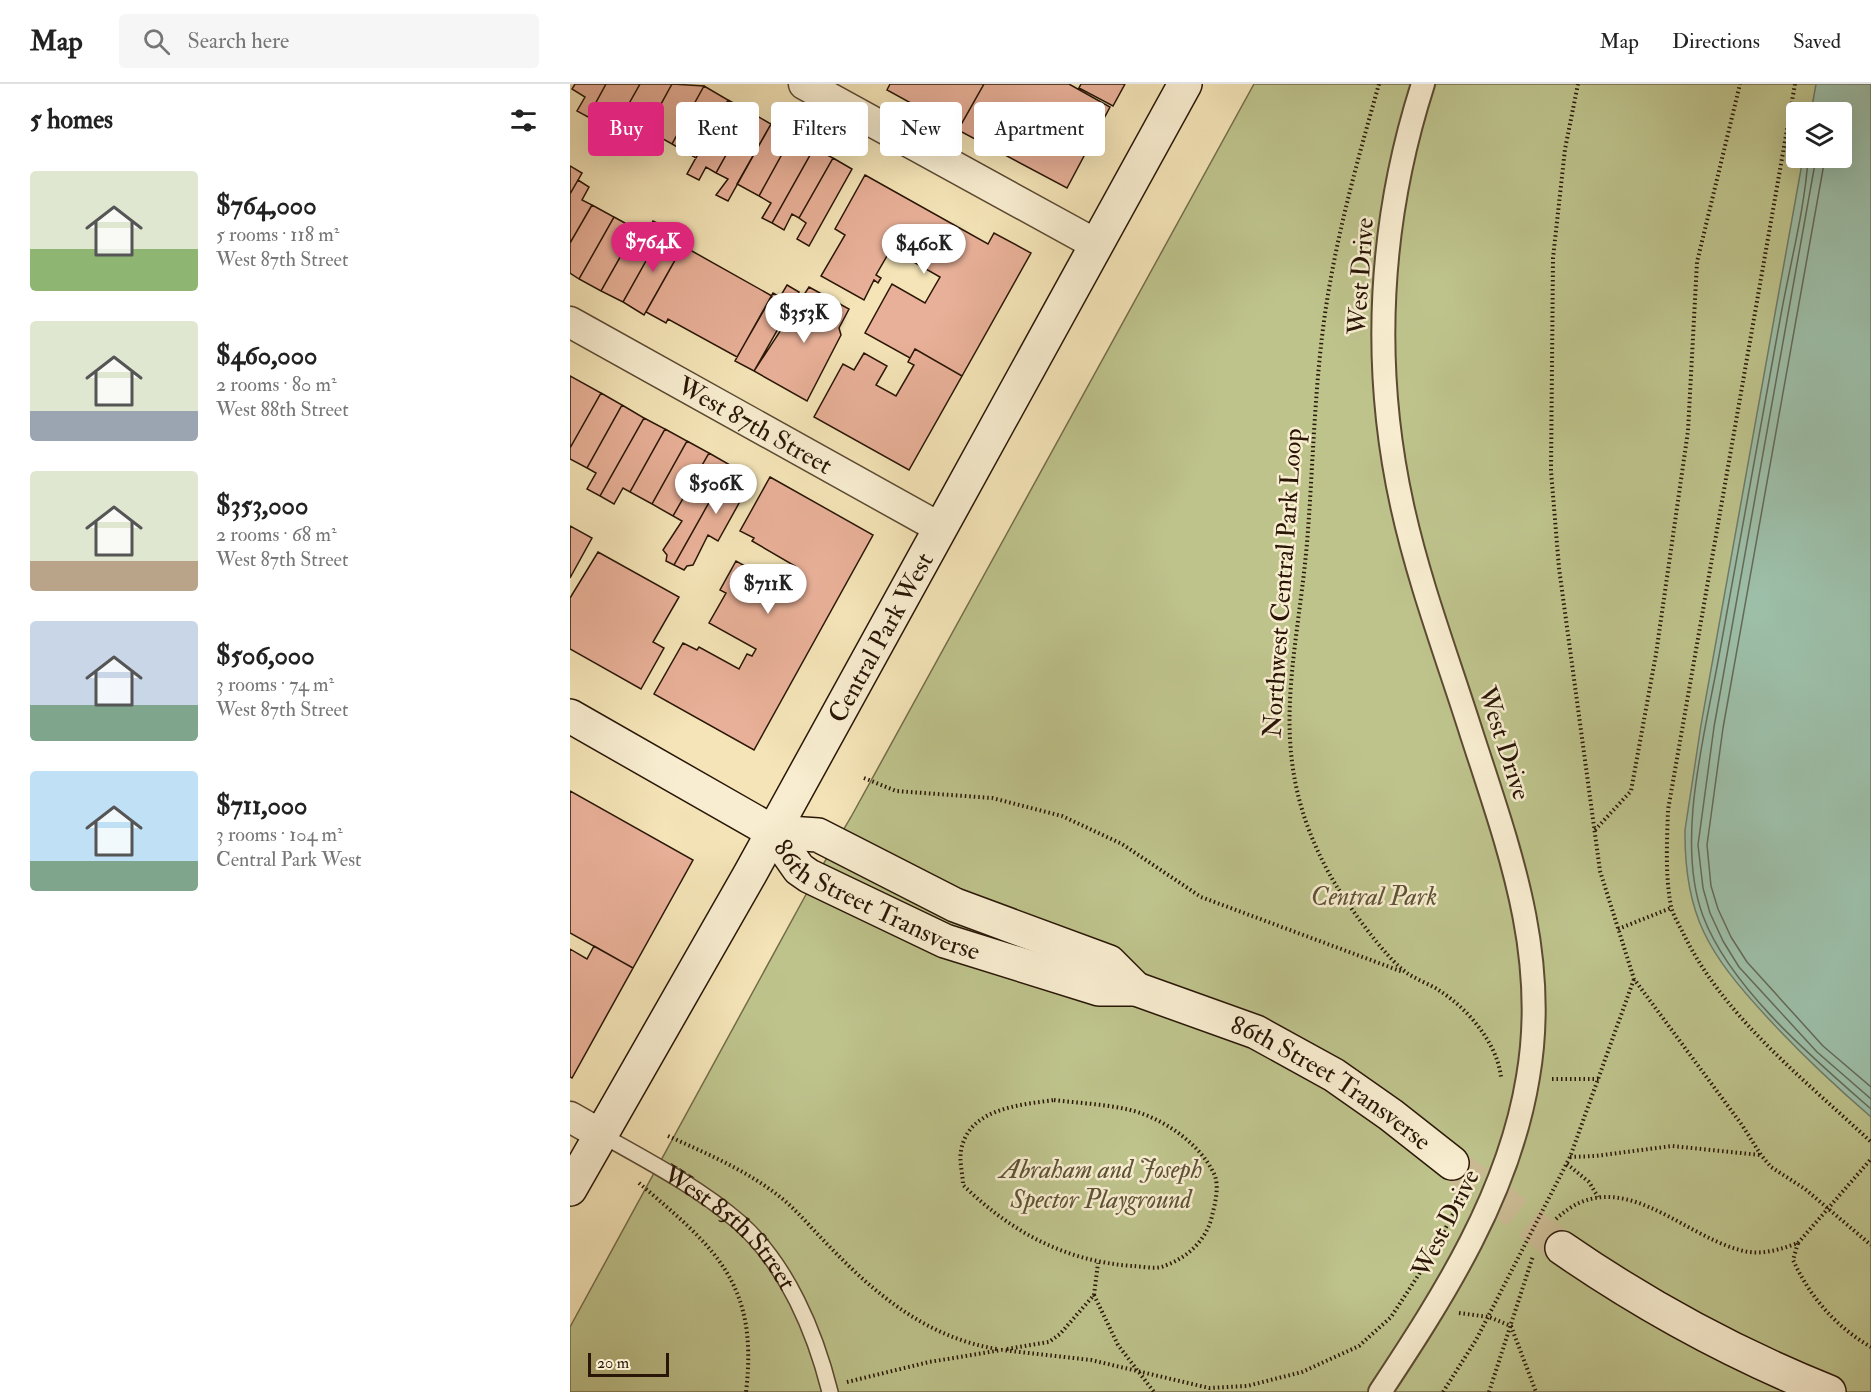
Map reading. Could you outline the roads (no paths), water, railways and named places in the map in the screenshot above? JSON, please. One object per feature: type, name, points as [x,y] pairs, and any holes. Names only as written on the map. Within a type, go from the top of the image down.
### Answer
[{"type":"main road","name":"Central Park West","points":[[570,1189],[773,832],[1185,84]]},
{"type":"main road","points":[[570,716],[773,832]]},
{"type":"main road","name":"86th Street Transverse","points":[[773,832],[818,835],[955,905],[1109,962],[1136,989],[1224,1019],[1306,1058],[1391,1115],[1460,1174]]},
{"type":"main road","points":[[1551,1240],[1618,1286],[1680,1323],[1758,1362],[1829,1392]]},
{"type":"street","points":[[804,84],[1097,245]]},
{"type":"street","name":"West Drive","points":[[1380,1392],[1474,1237],[1501,1176],[1522,1109],[1529,1075],[1533,1028],[1532,960],[1517,875],[1411,541],[1387,419],[1383,339],[1386,262],[1404,150],[1423,84]]},
{"type":"street","name":"West 87th Street","points":[[570,322],[940,528]]},
{"type":"street","name":"West 85th Street","points":[[570,1117],[600,1134]]},
{"type":"lane","name":"West 85th Street","points":[[600,1134],[697,1191],[741,1225],[759,1243],[789,1287],[802,1315],[830,1392]]},
{"type":"water","points":[[1816,84],[1871,84],[1871,1117],[1791,1042],[1729,973],[1715,953],[1695,910],[1689,887],[1686,860],[1685,830],[1701,725],[1801,168],[1852,168],[1852,102],[1813,102]]},
{"type":"tunnel","points":[[1452,1163],[1562,1248]]},
{"type":"park label","name":"Central Park","points":[[1374,896]]},
{"type":"park label","name":"Abraham and Joseph Spector Playground","points":[[1101,1184]]}]
